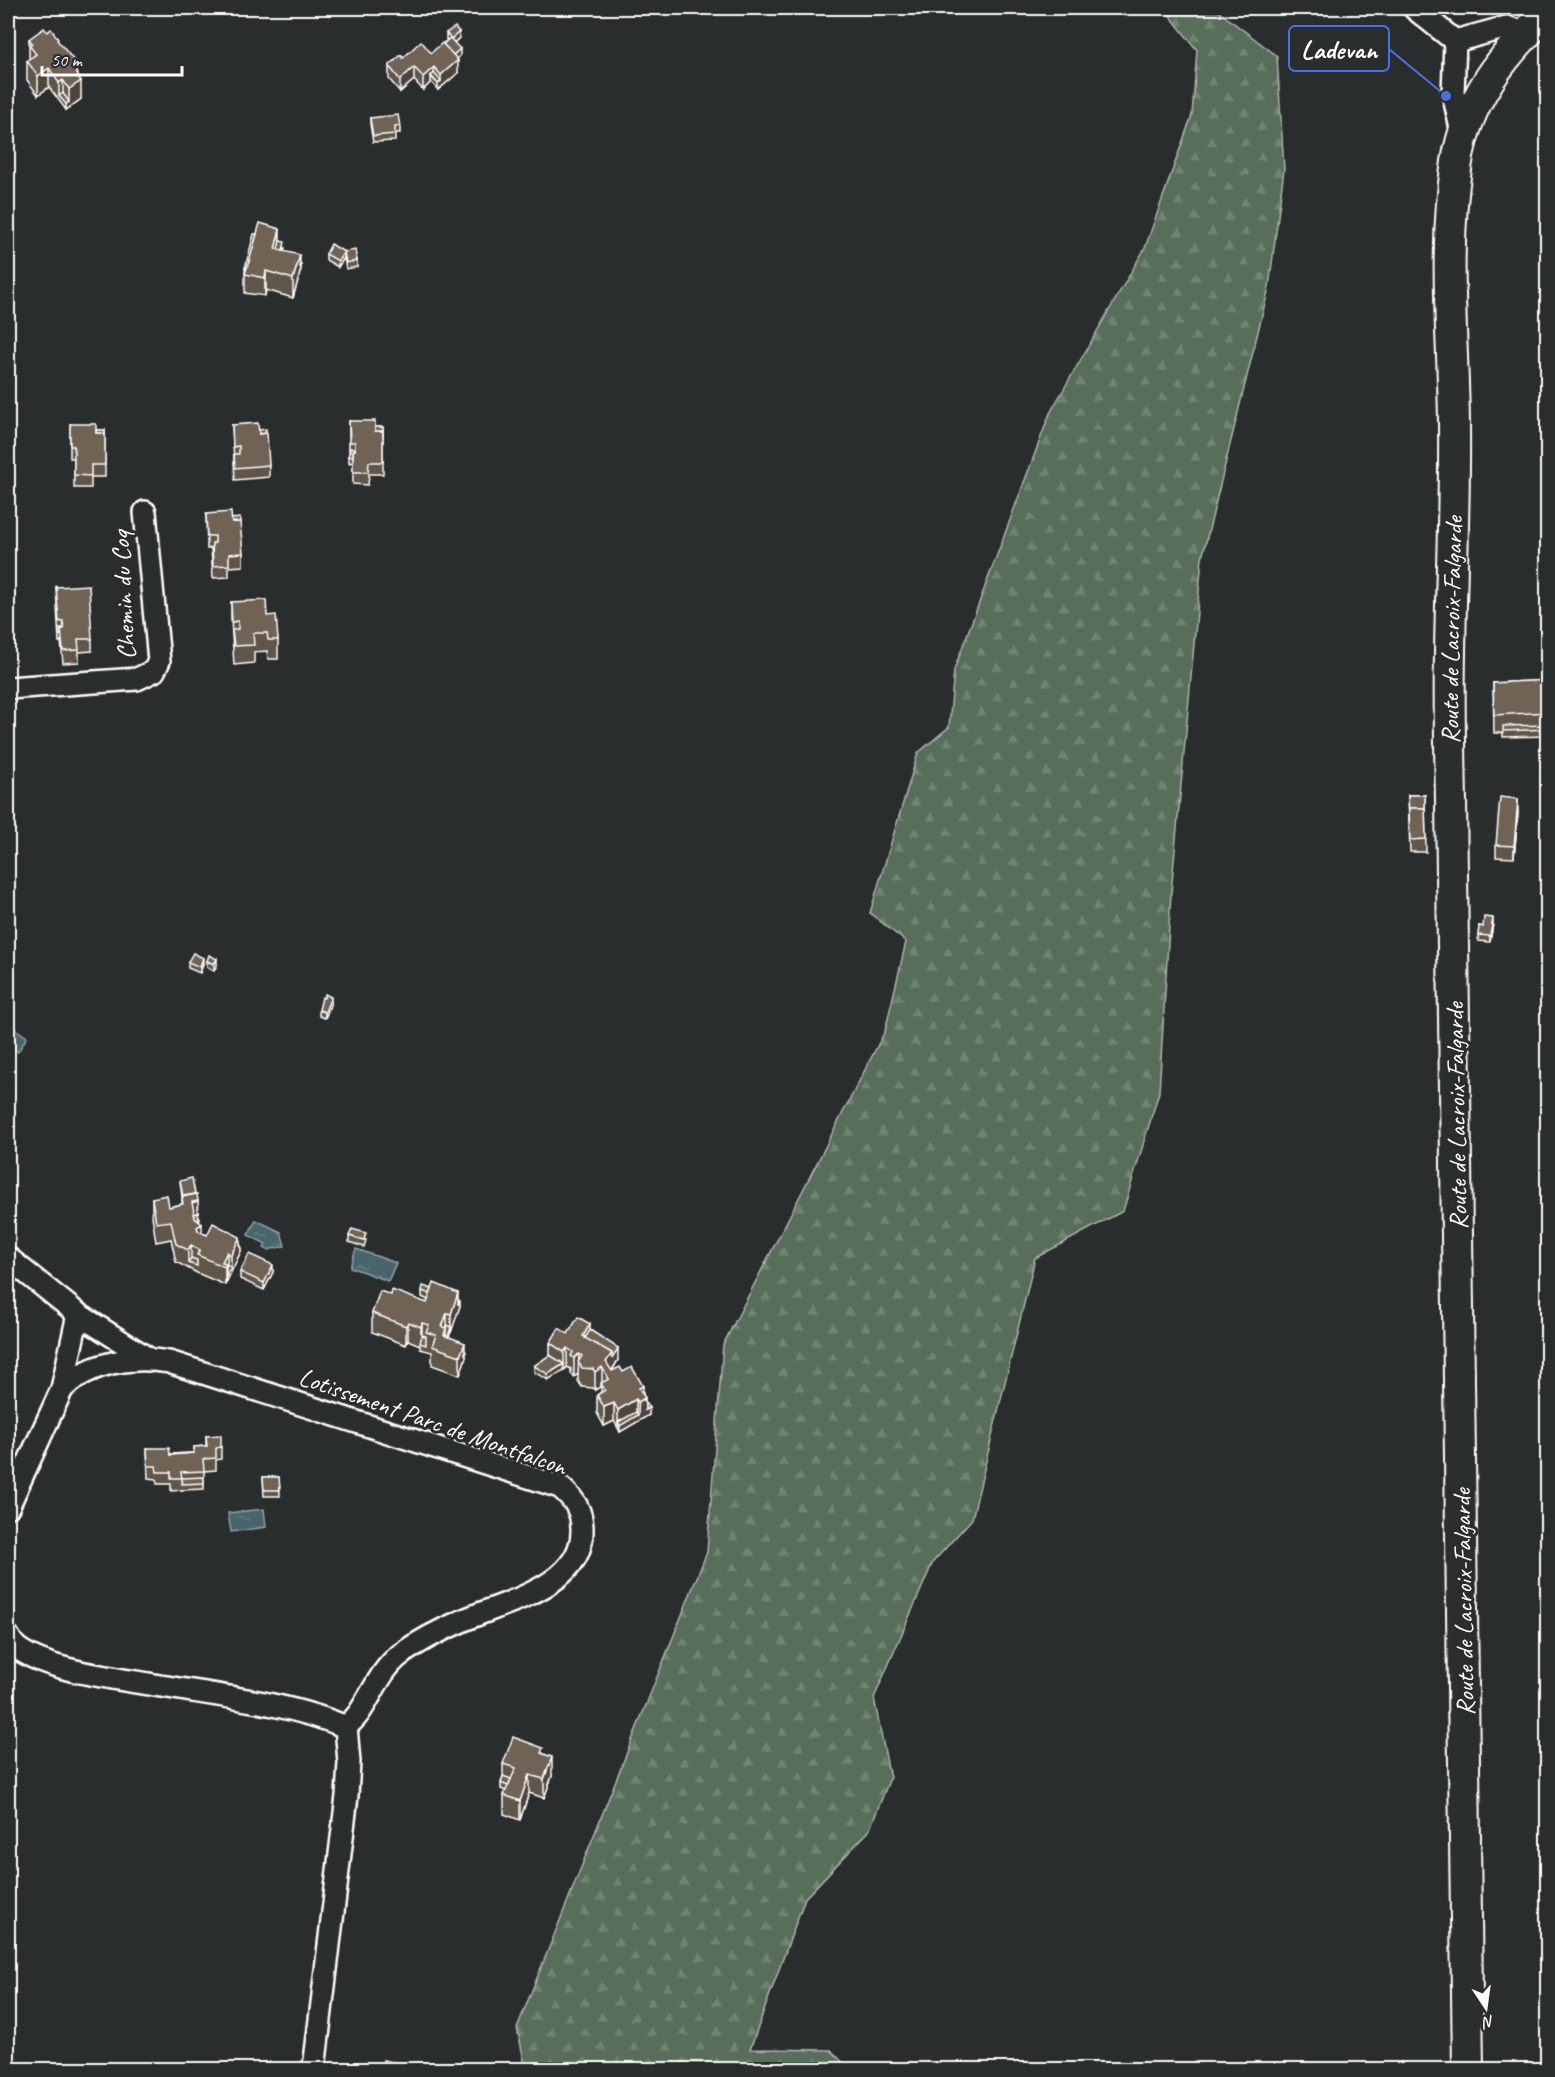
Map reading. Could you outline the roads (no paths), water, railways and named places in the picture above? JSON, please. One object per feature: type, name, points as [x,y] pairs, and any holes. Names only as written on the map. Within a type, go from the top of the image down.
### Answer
[{"type":"main road","name":"Route de Lacroix-Falgarde","points":[[1468,2070],[1461,1386],[1449,673],[1454,424],[1448,301],[1450,229],[1460,150],[1471,112],[1488,79],[1505,56],[1534,25]]},
{"type":"street","points":[[1414,8],[1455,41]]},
{"type":"street","points":[[1455,41],[1507,27],[1534,25]]},
{"type":"street","points":[[1455,41],[1453,93],[1460,150]]},
{"type":"street","name":"Chemin du Coq","points":[[8,688],[137,679],[154,671],[159,661],[145,512]]},
{"type":"street","points":[[8,1258],[78,1314],[149,1359]]},
{"type":"street","points":[[8,1507],[62,1389],[78,1314]]},
{"type":"street","name":"Lotissement Parc de Montfalcon","points":[[62,1389],[70,1381],[88,1371],[109,1364],[149,1359],[168,1362],[560,1487],[578,1506],[582,1518],[582,1544],[577,1556],[554,1581],[519,1600],[464,1620],[399,1656],[378,1682],[360,1713],[346,1727]]},
{"type":"street","points":[[8,1636],[16,1647],[36,1658],[64,1667],[102,1676],[281,1707],[323,1718],[346,1727],[349,1762],[347,1796],[312,2070]]},
{"type":"water","points":[[8,1024],[27,1037],[18,1052],[8,1045]]},
{"type":"water","points":[[256,1220],[281,1232],[285,1246],[268,1250],[264,1248],[266,1244],[248,1235]]},
{"type":"water","points":[[356,1249],[396,1263],[388,1281],[350,1267]]},
{"type":"water","points":[[264,1509],[266,1527],[231,1532],[228,1513]]},
{"type":"place","name":"Ladevan","points":[[1446,96]]}]
